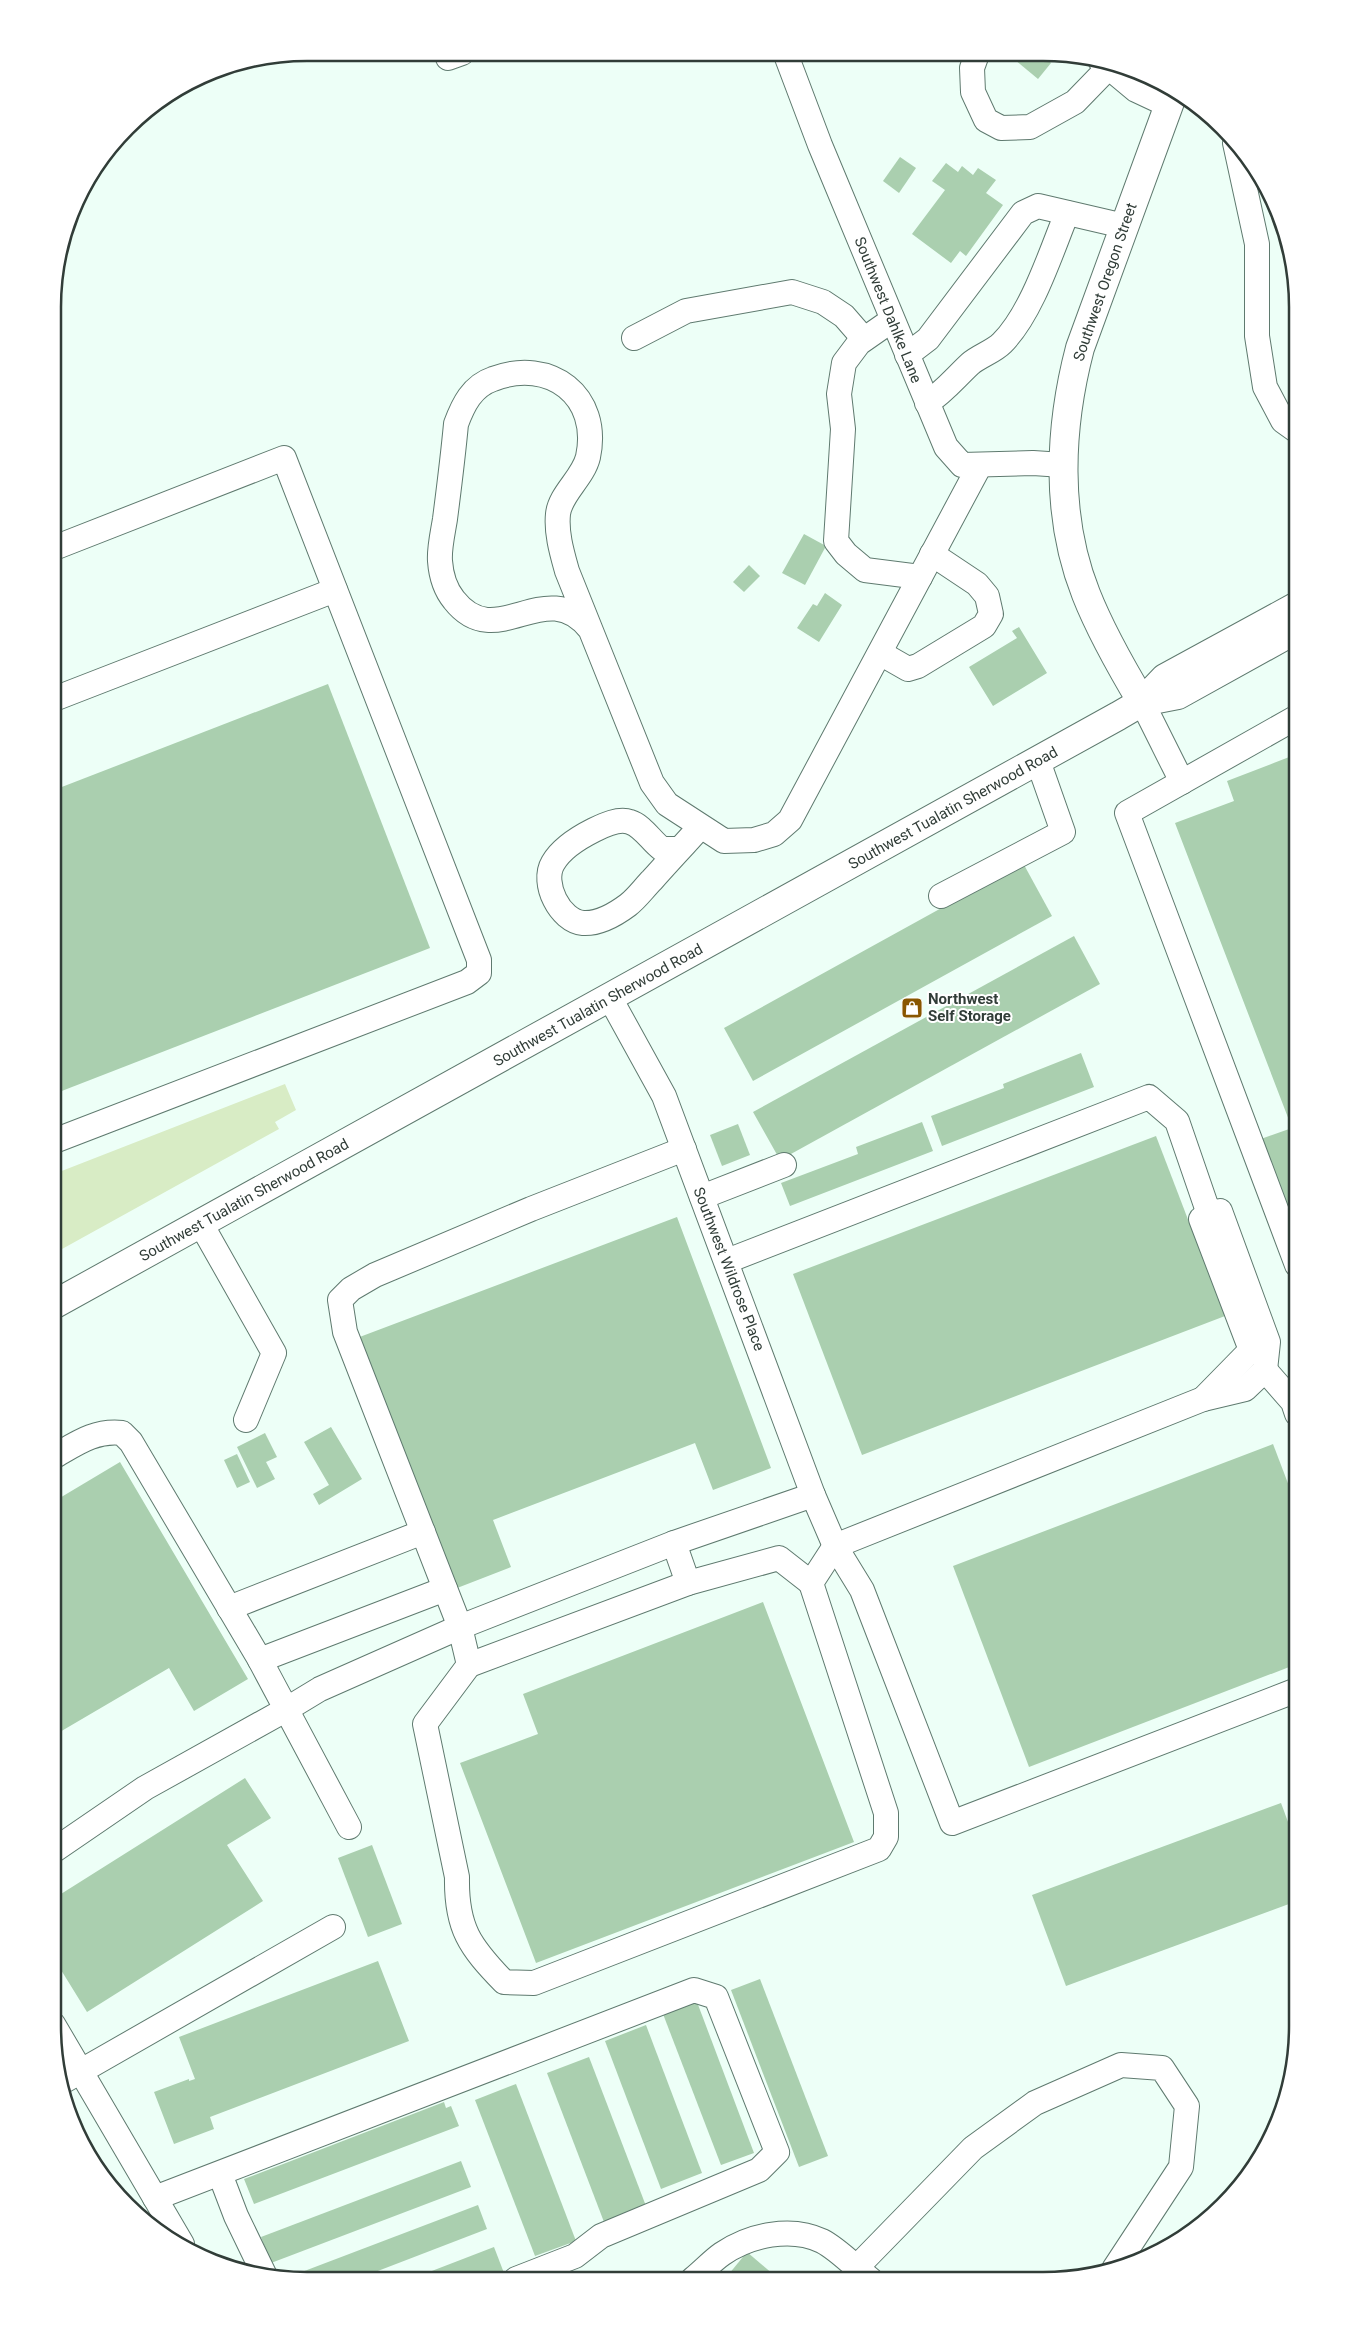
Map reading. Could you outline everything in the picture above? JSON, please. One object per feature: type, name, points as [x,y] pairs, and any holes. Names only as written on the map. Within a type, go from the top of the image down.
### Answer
[{"type":"main road","name":"Southwest Oregon Street","points":[[1142,702],[1112,652],[1085,593],[1071,546],[1064,492],[1064,431],[1073,372],[1080,348],[1171,98]]},
{"type":"main road","name":"Southwest Tualatin Sherwood Road","points":[[61,1301],[1038,761],[1142,702],[1165,678],[1289,610]]},
{"type":"main road","name":"Southwest Tualatin Sherwood Road","points":[[1142,702],[1178,695],[1289,633]]},
{"type":"street","name":"Southwest Dahlke Lane","points":[[788,61],[820,145],[946,447],[962,465],[1033,463],[1063,465]]},
{"type":"street","points":[[975,61],[972,68],[973,92],[986,120],[1001,128],[1030,127],[1075,102],[1101,68]]},
{"type":"street","points":[[1114,72],[1136,90],[1171,98]]},
{"type":"street","points":[[1238,157],[1257,244],[1257,336],[1265,387],[1283,421],[1289,425]]},
{"type":"street","points":[[907,355],[928,339],[1023,213],[1038,206],[1124,226]]},
{"type":"street","points":[[927,403],[942,394],[970,364],[1001,344],[1022,315],[1044,270],[1067,213]]},
{"type":"street","points":[[634,338],[686,310],[792,292],[823,302],[844,316],[864,339]]},
{"type":"street","points":[[892,320],[864,339],[844,363],[839,394],[843,429],[836,541],[846,554],[865,570],[920,577]]},
{"type":"street","points":[[590,629],[572,611],[560,607],[501,620],[480,619],[460,608],[447,591],[440,560],[456,424],[462,407],[473,391],[489,380],[507,373],[531,372],[552,376],[566,386],[578,399],[588,418],[590,437],[588,459],[558,512],[558,528],[567,570],[652,783],[667,804],[724,841],[746,841],[774,834],[790,820],[980,464]]},
{"type":"street","points":[[61,545],[284,458],[479,960],[479,973],[468,982],[61,1137]]},
{"type":"street","points":[[880,653],[908,669],[918,666],[984,626],[991,614],[987,596],[977,584],[932,554]]},
{"type":"street","points":[[61,695],[335,590]]},
{"type":"street","points":[[1142,702],[1182,782]]},
{"type":"street","points":[[1289,722],[1127,813],[1289,1245]]},
{"type":"street","points":[[941,896],[1063,832],[1038,761]]},
{"type":"street","points":[[680,849],[662,849],[638,826],[629,821],[607,824],[572,844],[552,864],[550,885],[562,910],[572,920],[582,923],[596,922],[630,904],[680,849],[700,827]]},
{"type":"street","name":"Southwest Wildrose Place","points":[[610,998],[664,1096],[813,1495],[835,1546],[862,1590],[952,1823],[1289,1693]]},
{"type":"street","points":[[727,1261],[1149,1097],[1177,1121],[1209,1214]]},
{"type":"street","points":[[469,1665],[460,1627],[345,1332],[340,1300],[351,1288],[375,1275],[531,1209],[684,1149]]},
{"type":"street","points":[[702,1197],[784,1165]]},
{"type":"street","points":[[811,1583],[835,1546],[1203,1399],[1244,1390],[1265,1370],[1268,1342],[1220,1211],[1209,1214],[1201,1219],[1251,1350],[1203,1399]]},
{"type":"street","points":[[201,1224],[274,1353],[246,1420]]},
{"type":"street","points":[[1265,1370],[1289,1397]]},
{"type":"street","points":[[61,1452],[84,1439],[107,1431],[122,1433],[131,1442],[260,1660],[349,1827]]},
{"type":"street","points":[[61,1846],[145,1788],[320,1689],[460,1627],[674,1543],[813,1495]]},
{"type":"street","points":[[229,1608],[423,1532]]},
{"type":"street","points":[[674,1543],[688,1583]]},
{"type":"street","points":[[779,1558],[811,1583],[886,1813],[886,1837],[879,1849],[534,1984],[504,1982],[478,1956],[467,1936],[462,1920],[457,1896],[457,1877],[425,1724],[469,1665],[688,1583],[779,1558]]},
{"type":"street","points":[[260,1660],[445,1589]]},
{"type":"street","points":[[71,2077],[333,1926]]},
{"type":"street","points":[[155,2198],[694,1990],[716,1997],[777,2152],[759,2170],[601,2236],[576,2256],[534,2272]]},
{"type":"street","points":[[63,2054],[71,2077],[155,2198],[176,2234]]},
{"type":"street","points":[[865,2272],[973,2148],[1034,2103],[1121,2065],[1162,2068],[1187,2106],[1181,2167],[1120,2259]]},
{"type":"street","points":[[220,2174],[236,2216],[261,2267]]},
{"type":"street","points":[[703,2272],[722,2254],[743,2243],[767,2235],[798,2234],[823,2241],[861,2272]]},
{"type":"green space","points":[[285,1084],[296,1110],[275,1122],[279,1129],[61,1250],[61,1171]]},
{"type":"building","points":[[1016,61],[1049,61],[1051,63],[1038,79]]},
{"type":"building","points":[[900,157],[916,168],[899,193],[883,181]]},
{"type":"building","points":[[946,163],[958,172],[962,166],[973,175],[978,168],[996,180],[986,193],[1003,205],[966,256],[960,251],[951,263],[912,234],[945,190],[932,181]]},
{"type":"building","points":[[804,534],[826,546],[805,585],[782,573]]},
{"type":"building","points":[[749,565],[760,576],[744,592],[733,582]]},
{"type":"building","points":[[825,593],[842,605],[819,642],[797,628],[813,604],[817,606]]},
{"type":"building","points":[[1019,627],[1047,673],[993,706],[969,667],[1017,638],[1012,631]]},
{"type":"building","points":[[328,684],[430,948],[61,1091],[61,787]]},
{"type":"building","points":[[1289,757],[1289,1120],[1175,823],[1234,801],[1227,781]]},
{"type":"building","points":[[1023,863],[1052,916],[753,1081],[724,1028]]},
{"type":"building","points":[[1074,936],[1100,984],[780,1160],[753,1112]]},
{"type":"building","points":[[1081,1053],[1094,1087],[942,1146],[931,1116],[1004,1088],[1003,1084]]},
{"type":"building","points":[[922,1122],[933,1151],[790,1206],[781,1183],[858,1154],[856,1147]]},
{"type":"building","points":[[738,1124],[750,1155],[722,1166],[710,1135]]},
{"type":"building","points":[[1289,1129],[1289,1220],[1258,1140]]},
{"type":"building","points":[[1156,1136],[1225,1316],[862,1455],[793,1274]]},
{"type":"building","points":[[677,1217],[771,1468],[713,1490],[695,1443],[493,1520],[511,1567],[452,1590],[357,1338]]},
{"type":"building","points":[[331,1427],[362,1479],[319,1505],[313,1494],[329,1485],[304,1442]]},
{"type":"building","points":[[265,1433],[277,1457],[266,1462],[275,1479],[257,1488],[237,1447]]},
{"type":"building","points":[[1273,1444],[1289,1486],[1289,1667],[1029,1767],[953,1566]]},
{"type":"building","points":[[237,1454],[250,1482],[237,1488],[224,1460]]},
{"type":"building","points":[[120,1462],[248,1679],[194,1711],[169,1668],[61,1731],[61,1497]]},
{"type":"building","points":[[763,1602],[854,1842],[536,1963],[460,1763],[538,1734],[523,1694]]},
{"type":"building","points":[[245,1778],[271,1818],[227,1845],[263,1901],[87,2012],[61,1970],[61,1894]]},
{"type":"building","points":[[1281,1803],[1289,1824],[1289,1904],[1066,1986],[1032,1895]]},
{"type":"building","points":[[372,1845],[402,1924],[368,1937],[338,1858]]},
{"type":"building","points":[[378,1961],[409,2041],[210,2117],[214,2129],[174,2144],[154,2092],[189,2079],[189,2081],[195,2079],[179,2037]]},
{"type":"building","points":[[760,1979],[828,2156],[799,2167],[731,1990]]},
{"type":"building","points":[[697,2002],[754,2153],[721,2165],[663,2014]]},
{"type":"building","points":[[646,2025],[702,2173],[661,2189],[605,2041]]},
{"type":"building","points":[[589,2057],[646,2206],[604,2222],[547,2073]]},
{"type":"building","points":[[516,2084],[576,2241],[535,2256],[475,2100]]},
{"type":"building","points":[[444,2102],[446,2108],[451,2106],[459,2126],[254,2204],[244,2179]]},
{"type":"building","points":[[461,2161],[471,2187],[271,2263],[261,2237]]},
{"type":"building","points":[[478,2205],[487,2229],[375,2272],[303,2272]]},
{"type":"building","points":[[494,2247],[504,2272],[429,2272]]},
{"type":"building","points":[[747,2252],[771,2272],[731,2272]]},
{"type":"place","name":"Northwest Self Storage","points":[[912,1008]]}]
